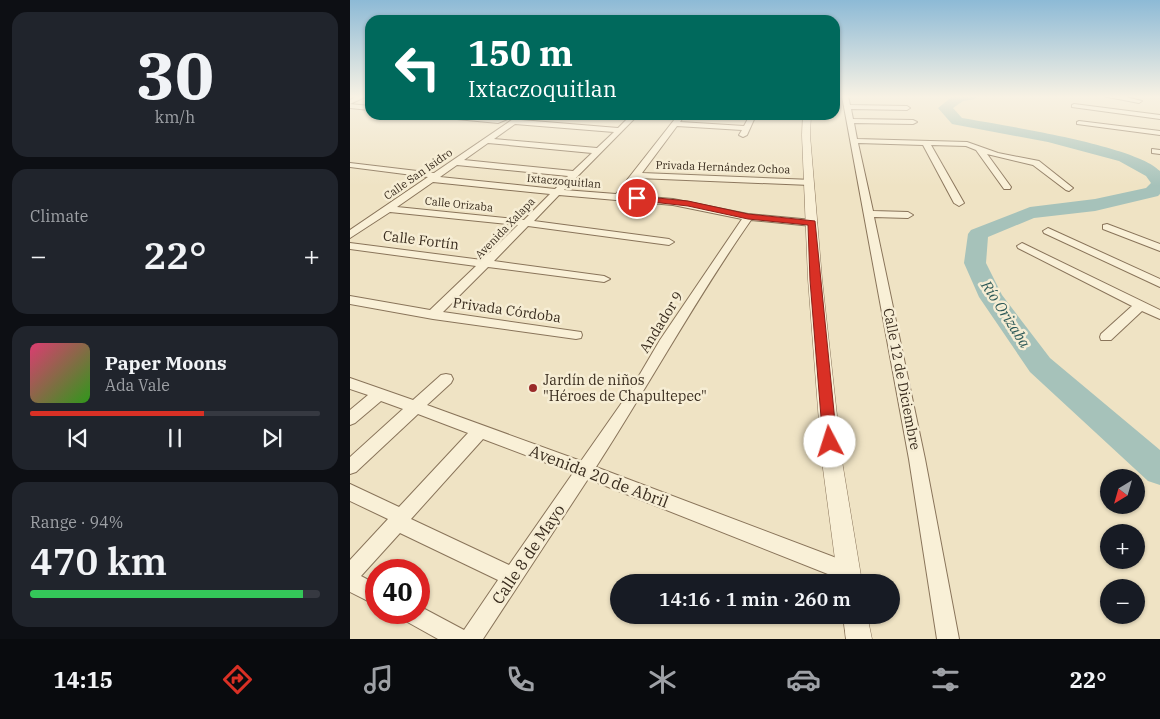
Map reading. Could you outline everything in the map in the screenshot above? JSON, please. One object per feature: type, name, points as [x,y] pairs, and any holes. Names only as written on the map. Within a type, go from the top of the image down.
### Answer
[{"type":"street","name":"Calle San Isidro","points":[[350,235],[434,178],[505,126]]},
{"type":"street","points":[[580,126],[620,130]]},
{"type":"street","name":"Avenida Xalapa","points":[[433,315],[488,263],[556,192],[624,126]]},
{"type":"street","points":[[619,197],[675,126]]},
{"type":"street","points":[[723,126],[744,132],[747,126]]},
{"type":"street","points":[[807,126],[815,280],[832,461],[849,574]]},
{"type":"street","name":"Calle 12 de Diciembre","points":[[850,126],[918,459],[948,639]]},
{"type":"street","points":[[1102,126],[1160,133]]},
{"type":"street","points":[[486,141],[599,150]]},
{"type":"street","points":[[853,141],[967,144],[996,155],[1036,163],[1069,188]]},
{"type":"street","points":[[926,143],[959,203]]},
{"type":"street","points":[[977,147],[1008,187]]},
{"type":"street","points":[[456,162],[574,174]]},
{"type":"street","name":"Ixtaczoquitlan","points":[[350,165],[434,178],[556,192],[688,204],[748,216],[812,223]]},
{"type":"street","name":"Privada Hernández Ochoa","points":[[636,174],[810,182]]},
{"type":"street","name":"Calle Orizaba","points":[[388,209],[669,242]]},
{"type":"street","points":[[868,214],[908,215]]},
{"type":"street","name":"Andador 9","points":[[585,470],[635,395],[719,258],[748,216]]},
{"type":"street","points":[[1108,227],[1160,248]]},
{"type":"street","points":[[1048,231],[1160,283]]},
{"type":"street","name":"Calle Fortín","points":[[350,246],[604,278]]},
{"type":"street","points":[[1022,246],[1160,314]]},
{"type":"street","name":"Privada Córdoba","points":[[350,300],[433,315],[576,335]]},
{"type":"street","points":[[1106,337],[1141,305]]},
{"type":"street","points":[[350,467],[446,379]]},
{"type":"street","name":"Avenida 20 de Abril","points":[[350,383],[378,395],[585,470],[842,574]]},
{"type":"street","points":[[350,419],[378,395]]},
{"type":"street","points":[[350,574],[479,432]]},
{"type":"street","name":"Calle 8 de Mayo","points":[[470,639],[585,470]]},
{"type":"street","points":[[350,492],[512,577]]},
{"type":"street","points":[[350,581],[365,589]]},
{"type":"street","points":[[430,623],[459,639]]},
{"type":"street","points":[[856,624],[859,639]]},
{"type":"waterway","name":"Río Orizaba","points":[[983,126],[1049,138],[1125,158],[1152,172],[1160,182]]},
{"type":"waterway","name":"Río Orizaba","points":[[1160,184],[1152,192],[1095,205],[1030,213],[978,234],[975,263],[991,297],[1040,365],[1160,470]]},
{"type":"place","name":"Jardín de niños \"Héroes de Chapultepec\"","points":[[533,388]]},
{"type":"route","points":[[637,198],[688,204],[748,216],[812,223],[815,280],[830,442]]}]
